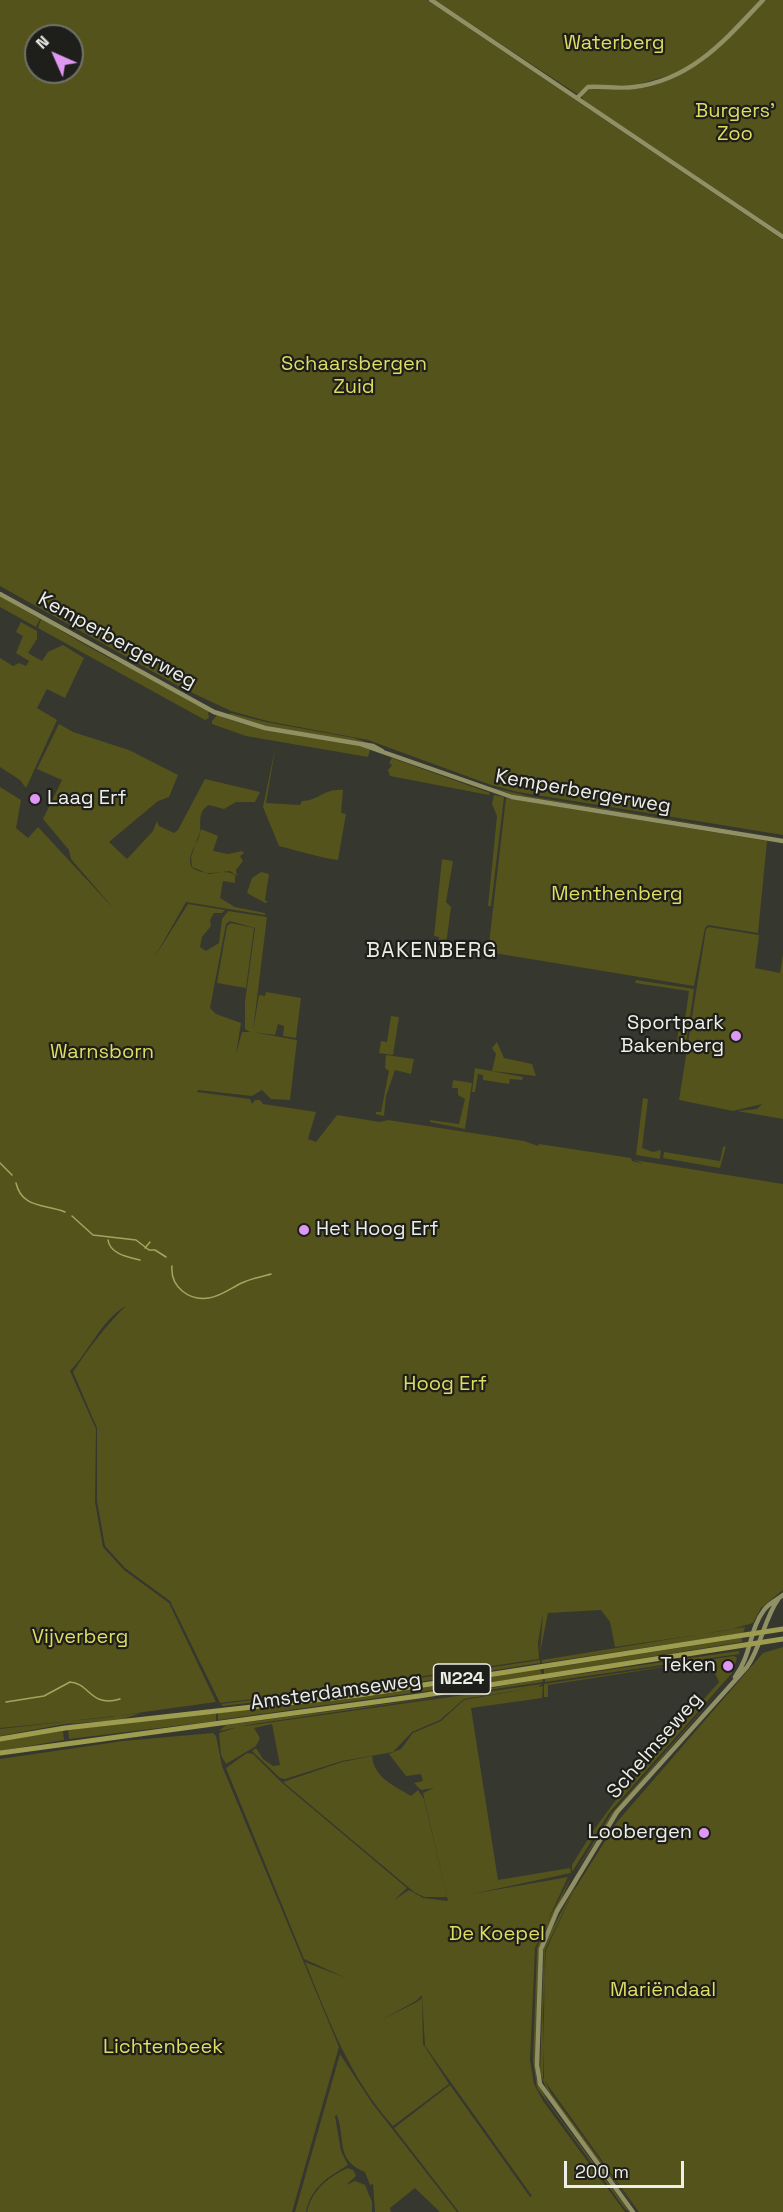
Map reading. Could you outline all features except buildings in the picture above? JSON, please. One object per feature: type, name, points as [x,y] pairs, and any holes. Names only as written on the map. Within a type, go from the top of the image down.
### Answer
[{"type":"main road","points":[[431,0],[783,237]]},
{"type":"main road","points":[[577,98],[588,87],[638,87],[683,72],[715,50],[763,0]]},
{"type":"main road","name":"Kemperbergerweg","points":[[0,594],[214,712],[256,726],[373,746],[473,785],[512,797],[783,841]]},
{"type":"main road","name":"Schelmseweg","points":[[633,2212],[540,2084],[537,2065],[541,1949],[557,1911],[609,1823],[747,1667],[768,1614],[781,1596]]},
{"type":"main road","name":"Schelmseweg","points":[[728,1686],[748,1657],[753,1634],[763,1610],[781,1596]]},
{"type":"main road","name":"Amsterdamseweg","points":[[0,1739],[65,1728],[358,1695],[783,1629]]},
{"type":"main road","name":"Amsterdamseweg","points":[[0,1753],[389,1700],[783,1639]]},
{"type":"green space","name":"Schaarsbergen Zuid","points":[[0,0],[427,0],[783,240],[783,835],[518,792],[491,785],[368,740],[267,721],[231,711],[182,688],[0,586]]},
{"type":"green space","name":"Waterberg","points":[[434,0],[761,0],[714,49],[683,71],[637,85],[589,85],[577,94]]},
{"type":"green space","name":"Burgers' Zoo","points":[[765,0],[783,0],[783,234],[583,100],[582,96],[590,89],[636,89],[656,85],[675,77],[708,57]]},
{"type":"green space","points":[[0,596],[40,619],[36,627],[0,607]]},
{"type":"green space","points":[[41,619],[208,711],[209,718],[205,720],[38,628]]},
{"type":"green space","points":[[21,622],[37,631],[37,639],[28,653],[42,661],[48,652],[63,645],[84,658],[65,698],[47,689],[37,708],[57,720],[26,788],[20,780],[0,767],[0,658],[13,666],[19,663],[26,666],[29,661],[16,653],[23,636],[16,632]]},
{"type":"green space","points":[[230,713],[354,738],[372,744],[266,726],[229,715]]},
{"type":"green space","points":[[217,715],[255,726],[333,739],[370,750],[368,757],[246,736],[212,724]]},
{"type":"green space","name":"Hoog Erf","points":[[59,724],[73,732],[129,750],[178,775],[169,797],[158,801],[109,842],[127,859],[153,831],[157,821],[159,826],[174,833],[178,830],[205,779],[260,792],[255,802],[236,802],[224,809],[209,805],[205,807],[190,863],[192,868],[205,873],[225,872],[235,875],[235,883],[223,881],[220,898],[235,907],[265,913],[265,915],[186,902],[154,958],[188,904],[225,910],[222,913],[214,913],[210,920],[211,926],[202,937],[200,947],[206,951],[219,943],[222,919],[228,911],[267,917],[253,1031],[259,995],[265,996],[266,992],[301,998],[296,1038],[283,1036],[284,1026],[278,1024],[275,1035],[252,1032],[297,1040],[290,1100],[271,1099],[262,1090],[252,1096],[198,1090],[197,1092],[250,1099],[252,1104],[255,1100],[260,1100],[263,1104],[316,1112],[308,1139],[316,1142],[337,1115],[380,1122],[388,1120],[524,1141],[538,1146],[539,1144],[631,1158],[632,1161],[643,1164],[634,1160],[783,1184],[783,1590],[761,1608],[753,1623],[729,1630],[615,1647],[610,1622],[601,1610],[548,1613],[540,1653],[543,1613],[538,1643],[539,1659],[343,1688],[220,1703],[170,1601],[125,1568],[105,1546],[97,1501],[97,1428],[73,1372],[98,1337],[126,1306],[109,1319],[70,1371],[96,1429],[95,1502],[103,1547],[124,1570],[169,1603],[216,1702],[101,1718],[0,1728],[0,787],[21,800],[16,828],[28,838],[38,827],[114,909],[71,859],[69,850],[43,819],[62,780],[37,769]],"holes":[[[230,921],[255,928],[245,1002],[245,1029],[250,1032],[242,1032],[236,1054],[241,1023],[216,1014],[210,1008],[226,924]]]},
{"type":"green space","points":[[276,744],[266,803],[300,805],[302,801],[331,791],[343,790],[341,813],[346,814],[338,860],[279,846],[263,807]]},
{"type":"green space","points":[[392,758],[490,793],[489,795],[390,776],[388,770],[392,765],[389,763]]},
{"type":"green space","points":[[494,788],[528,796],[772,836],[514,795]]},
{"type":"green space","points":[[494,795],[504,797],[491,906],[488,906],[497,816],[492,804]]},
{"type":"green space","name":"Menthenberg","points":[[506,798],[767,841],[758,933],[708,925],[705,928],[694,986],[488,952]]},
{"type":"green space","points":[[201,829],[218,836],[213,851],[228,854],[242,851],[244,853],[240,856],[243,861],[236,870],[237,876],[230,871],[209,874],[192,867],[191,857]]},
{"type":"green space","points":[[442,859],[453,861],[446,902],[451,907],[446,945],[439,944],[439,937],[434,936]]},
{"type":"green space","points":[[261,872],[269,874],[265,900],[268,902],[265,903],[247,893],[252,878]]},
{"type":"green space","points":[[231,923],[254,928],[246,988],[217,983],[227,926]]},
{"type":"green space","name":"Sportpark Bakenberg","points":[[709,927],[759,935],[755,968],[780,973],[783,954],[783,1119],[737,1111],[757,1109],[762,1104],[733,1111],[679,1100],[706,929]]},
{"type":"green space","points":[[636,980],[694,989],[685,1050],[676,1048],[679,1027],[684,1027],[689,991],[635,983]]},
{"type":"green space","points":[[391,1016],[399,1017],[393,1055],[379,1053],[381,1041],[387,1042]]},
{"type":"green space","points":[[497,1042],[504,1058],[532,1064],[536,1076],[492,1071],[496,1054],[492,1048]]},
{"type":"green space","points":[[386,1055],[414,1059],[411,1074],[395,1070],[386,1096],[384,1116],[376,1112],[381,1112],[389,1071],[385,1068]]},
{"type":"green space","points":[[475,1068],[523,1077],[522,1080],[510,1079],[509,1084],[483,1080],[483,1075],[478,1074],[475,1092],[472,1092]]},
{"type":"green space","points":[[453,1080],[472,1083],[465,1129],[430,1122],[430,1120],[459,1124],[465,1099],[458,1095],[458,1088],[452,1088]]},
{"type":"green space","points":[[643,1098],[648,1099],[642,1148],[653,1152],[661,1150],[660,1159],[636,1155]]},
{"type":"green space","points":[[726,1146],[720,1168],[663,1158],[664,1152],[720,1161],[723,1147]]},
{"type":"green space","points":[[745,1627],[743,1633],[542,1663],[542,1660]]},
{"type":"green space","points":[[742,1638],[742,1642],[544,1674],[544,1669]]},
{"type":"green space","name":"Mariëndaal","points":[[783,1647],[783,2212],[639,2212],[544,2080],[543,2013],[546,1950],[573,1892],[617,1822],[763,1653]]},
{"type":"green space","points":[[739,1651],[739,1654],[545,1682],[545,1679]]},
{"type":"green space","points":[[734,1656],[737,1658],[732,1673],[609,1813],[572,1872],[572,1865],[593,1831],[621,1793],[719,1682],[709,1660],[548,1685],[548,1697],[544,1697],[544,1684]]},
{"type":"green space","points":[[540,1660],[540,1663],[400,1685],[399,1681]]},
{"type":"green space","points":[[540,1669],[542,1675],[218,1720],[218,1713]]},
{"type":"green space","points":[[731,1677],[616,1811],[574,1874],[611,1814]]},
{"type":"green space","points":[[542,1679],[543,1682],[253,1724],[219,1731],[226,1725],[446,1696]]},
{"type":"green space","points":[[398,1681],[398,1685],[223,1706],[221,1704]]},
{"type":"green space","points":[[542,1684],[538,1687],[464,1699],[440,1720],[412,1732],[393,1752],[342,1761],[285,1779],[280,1778],[252,1751],[256,1748],[263,1759],[273,1766],[280,1765],[272,1724],[254,1728],[260,1738],[256,1746],[226,1764],[221,1755],[219,1733],[238,1727]]},
{"type":"green space","name":"De Koepel","points":[[543,1686],[542,1698],[471,1708],[498,1880],[570,1868],[571,1873],[472,1894],[568,1877],[535,1948],[530,2060],[534,2084],[543,2101],[625,2212],[459,2212],[394,2128],[450,2085],[530,2197],[532,2196],[425,2046],[422,1995],[416,2001],[381,2020],[422,1998],[423,2044],[449,2084],[393,2126],[364,2088],[342,2047],[305,1962],[346,1978],[304,1959],[226,1768],[247,1753],[253,1754],[281,1782],[407,1888],[394,1900],[409,1890],[423,1898],[448,1901],[423,1793],[434,1788],[421,1790],[414,1783],[423,1781],[421,1774],[406,1776],[389,1754],[401,1749],[413,1733],[441,1721],[464,1700]]},
{"type":"green space","points":[[141,1713],[120,1720],[65,1724],[0,1736],[0,1729]]},
{"type":"green space","points":[[216,1713],[216,1721],[69,1739],[68,1730]]},
{"type":"green space","points":[[63,1731],[64,1740],[0,1751],[0,1741]]},
{"type":"green space","name":"Lichtenbeek","points":[[213,1733],[216,1736],[222,1766],[339,2047],[292,2212],[0,2212],[0,1759],[123,1741]]},
{"type":"green space","points":[[372,1756],[377,1770],[386,1781],[411,1796],[418,1790],[424,1799],[447,1897],[424,1897],[414,1892],[283,1782],[342,1762]]},
{"type":"green space","points":[[572,1875],[539,1949],[536,2078],[548,2102],[630,2212],[625,2209],[537,2088],[533,2061],[537,1948],[544,1928]]},
{"type":"green space","points":[[579,1879],[545,1950],[543,2078],[551,2093],[638,2212],[551,2099],[540,2074],[544,1944]]},
{"type":"green space","points":[[340,2054],[372,2103],[457,2212],[440,2212],[415,2188],[390,2208],[391,2212],[375,2212],[373,2184],[370,2185],[365,2172],[349,2162],[345,2155],[337,2115],[335,2116],[341,2151],[348,2165],[316,2189],[306,2212],[295,2212]]},
{"type":"green space","points":[[348,2168],[353,2170],[356,2176],[346,2185],[355,2181],[365,2185],[372,2202],[372,2212],[307,2212],[309,2204],[322,2185]]},
{"type":"waterway","points":[[0,1163],[12,1175]]},
{"type":"waterway","points":[[16,1183],[19,1191],[29,1201],[65,1212]]},
{"type":"waterway","points":[[72,1216],[93,1235],[136,1240],[149,1250],[155,1250],[166,1257]]},
{"type":"waterway","points":[[108,1240],[109,1245],[116,1252],[140,1260]]},
{"type":"waterway","points":[[145,1248],[150,1242]]},
{"type":"waterway","points":[[172,1266],[174,1280],[182,1291],[202,1298],[218,1295],[247,1281],[271,1274]]},
{"type":"waterway","points":[[6,1702],[44,1696],[70,1682],[82,1686],[96,1698],[110,1701],[120,1699]]},
{"type":"place","name":"Laag Erf","points":[[35,799]]},
{"type":"place","name":"Sportpark Bakenberg","points":[[736,1036]]},
{"type":"place","name":"Het Hoog Erf","points":[[304,1230]]},
{"type":"place","name":"Teken","points":[[728,1666]]},
{"type":"place","name":"Loobergen","points":[[704,1833]]},
{"type":"district","name":"BAKENBERG","points":[[432,951]]},
{"type":"park label","name":"Warnsborn","points":[[102,1053]]},
{"type":"park label","name":"Vijverberg","points":[[80,1638]]}]
